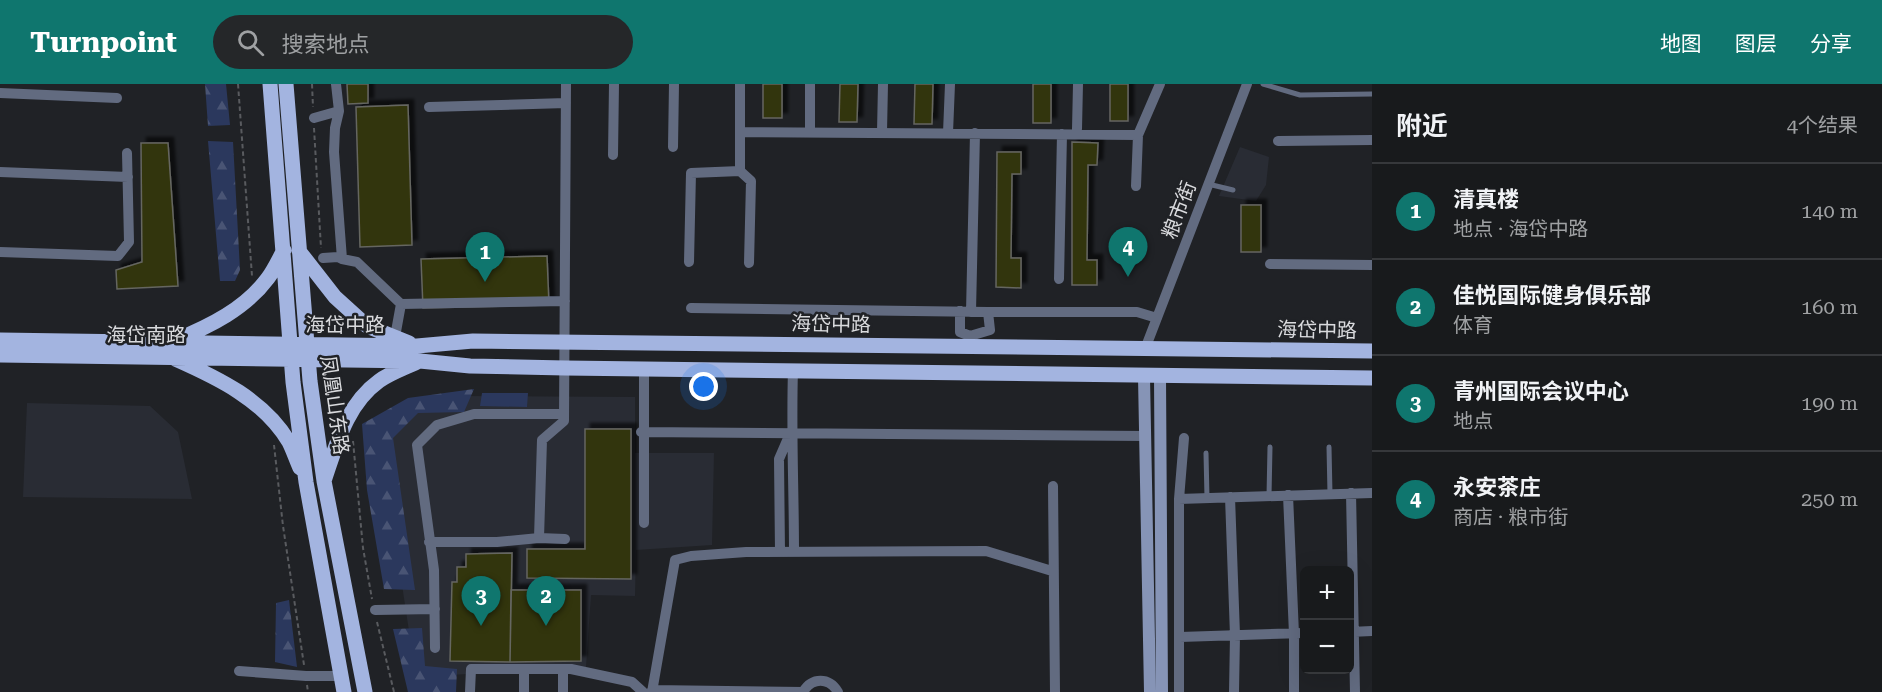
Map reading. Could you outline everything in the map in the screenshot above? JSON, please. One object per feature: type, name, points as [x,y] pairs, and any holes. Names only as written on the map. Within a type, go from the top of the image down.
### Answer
[{"type":"main road","name":"凤凰山东路","points":[[270,84],[324,481],[365,692]]},
{"type":"main road","name":"凤凰山东路","points":[[286,84],[291,250],[290,352],[306,482],[344,692]]},
{"type":"main road","points":[[168,349],[239,307],[268,278],[291,250],[335,297],[367,326],[394,337],[418,353],[361,396],[341,430],[324,481]]},
{"type":"main road","name":"海岱南路","points":[[0,340],[168,349],[290,352]]},
{"type":"main road","name":"海岱中路","points":[[290,352],[418,353],[473,341],[565,343],[970,341],[1145,349],[1372,351]]},
{"type":"main road","points":[[168,349],[213,375],[257,405],[271,418],[288,442],[306,482]]},
{"type":"main road","name":"海岱南路","points":[[0,355],[168,349]]},
{"type":"main road","name":"海岱中路","points":[[418,353],[470,366],[1372,378]]},
{"type":"street","points":[[336,84],[339,111],[334,152],[342,259]]},
{"type":"street","points":[[539,538],[542,440],[564,421],[566,84]]},
{"type":"street","points":[[613,155],[614,84]]},
{"type":"street","points":[[674,84],[674,147]]},
{"type":"street","points":[[740,84],[740,171]]},
{"type":"street","points":[[810,84],[810,132]]},
{"type":"street","points":[[882,132],[883,84]]},
{"type":"street","points":[[948,133],[950,84]]},
{"type":"street","points":[[1077,129],[1078,84]]},
{"type":"street","points":[[1136,186],[1138,135],[1160,84]]},
{"type":"street","name":"粮市街","points":[[1145,349],[1247,84]]},
{"type":"street","points":[[0,93],[117,98]]},
{"type":"street","points":[[429,107],[566,103]]},
{"type":"street","points":[[314,118],[339,111]]},
{"type":"street","points":[[740,132],[1138,135]]},
{"type":"street","points":[[975,133],[965,312],[960,332],[970,341],[990,330],[988,312]]},
{"type":"street","points":[[1059,279],[1062,134]]},
{"type":"street","points":[[1278,141],[1372,140]]},
{"type":"street","points":[[0,252],[118,256],[129,242],[127,153]]},
{"type":"street","points":[[689,262],[691,173],[740,171],[751,181],[748,263]]},
{"type":"street","points":[[0,172],[128,177]]},
{"type":"street","points":[[323,258],[338,257],[357,262],[401,304],[565,301]]},
{"type":"street","points":[[1270,264],[1372,265]]},
{"type":"street","points":[[394,337],[401,304]]},
{"type":"street","points":[[691,308],[1137,312],[1157,318]]},
{"type":"street","points":[[644,369],[644,523]]},
{"type":"street","points":[[793,370],[790,433],[794,463],[794,552]]},
{"type":"street","points":[[1150,692],[1145,436],[1152,376]]},
{"type":"street","points":[[1152,376],[1162,692]]},
{"type":"street","points":[[435,648],[434,570],[417,445],[437,425],[474,414],[564,414]]},
{"type":"street","points":[[641,432],[1145,436]]},
{"type":"street","points":[[780,552],[779,459],[790,433]]},
{"type":"street","points":[[1179,692],[1179,499],[1184,438]]},
{"type":"street","points":[[1053,486],[1052,572],[1055,692]]},
{"type":"street","points":[[1179,499],[1372,492]]},
{"type":"street","points":[[1351,493],[1352,620]]},
{"type":"street","points":[[1288,495],[1299,633],[1294,692]]},
{"type":"street","points":[[1230,497],[1235,634],[1234,692]]},
{"type":"street","points":[[429,542],[565,539]]},
{"type":"street","points":[[649,691],[675,560],[691,556],[746,552],[986,551],[1052,572]]},
{"type":"street","points":[[375,610],[435,609]]},
{"type":"street","points":[[1354,632],[1372,631]]},
{"type":"street","points":[[1180,637],[1299,633]]},
{"type":"street","points":[[470,692],[471,669],[571,669],[632,682],[649,691],[803,692],[812,682],[818,680],[830,683],[838,692]]},
{"type":"street","points":[[524,669],[524,692]]},
{"type":"street","points":[[563,669],[563,692]]},
{"type":"street","points":[[239,671],[306,676],[340,675]]},
{"type":"street","points":[[1354,672],[1355,692]]},
{"type":"lane","points":[[1263,84],[1300,95],[1372,94]]},
{"type":"lane","points":[[1208,184],[1233,190]]},
{"type":"lane","points":[[1269,496],[1270,447]]},
{"type":"lane","points":[[1329,447],[1330,494]]},
{"type":"lane","points":[[1206,453],[1207,498]]},
{"type":"path","points":[[238,84],[253,294]]},
{"type":"path","points":[[312,84],[323,258]]},
{"type":"path","points":[[353,437],[363,548],[394,692]]},
{"type":"path","points":[[273,440],[283,526],[308,692]]},
{"type":"shaded area","points":[[1240,147],[1269,157],[1266,185],[1256,201],[1219,196]]},
{"type":"shaded area","points":[[457,396],[635,397],[635,453],[714,453],[712,545],[636,550],[635,596],[591,595],[586,667],[416,677],[381,447],[409,409]]},
{"type":"shaded area","points":[[27,403],[150,406],[178,432],[192,499],[23,497]]},
{"type":"green space","points":[[205,84],[226,84],[230,125],[208,126]]},
{"type":"green space","points":[[208,141],[233,142],[240,270],[235,281],[220,281]]},
{"type":"green space","points":[[474,389],[464,412],[418,413],[393,438],[415,590],[384,589],[367,490],[362,424],[408,398]]},
{"type":"green space","points":[[482,393],[528,393],[527,407],[480,406]]},
{"type":"green space","points":[[289,600],[297,667],[275,662],[276,603]]},
{"type":"green space","points":[[422,628],[425,666],[457,669],[456,692],[408,692],[393,629]]},
{"type":"building","points":[[347,84],[368,84],[368,103],[348,104]]},
{"type":"building","points":[[763,84],[782,84],[782,118],[763,118]]},
{"type":"building","points":[[840,84],[858,84],[857,122],[839,122]]},
{"type":"building","points":[[915,84],[933,84],[932,124],[914,124]]},
{"type":"building","points":[[1033,84],[1051,84],[1051,123],[1033,123]]},
{"type":"building","points":[[1110,84],[1128,84],[1128,121],[1110,121]]},
{"type":"building","points":[[408,105],[412,245],[360,247],[356,107]]},
{"type":"building","points":[[1072,142],[1098,143],[1097,165],[1088,165],[1087,260],[1097,260],[1097,285],[1072,285]]},
{"type":"building","points":[[141,143],[168,143],[178,286],[117,289],[116,270],[142,262]]},
{"type":"building","points":[[997,152],[1021,152],[1021,174],[1012,174],[1011,258],[1021,258],[1021,288],[996,287]]},
{"type":"building","points":[[1241,205],[1261,205],[1261,252],[1241,252]]},
{"type":"building","points":[[547,256],[549,305],[423,308],[421,259]]},
{"type":"building","points":[[585,429],[631,429],[631,579],[527,578],[527,549],[585,549]]},
{"type":"building","points":[[512,553],[510,662],[450,661],[452,582],[457,582],[457,567],[466,567],[466,554]]},
{"type":"building","points":[[511,590],[581,590],[581,661],[510,662]]},
{"type":"place","name":"永安茶庄","points":[[1128,277]]},
{"type":"place","name":"清真楼","points":[[485,282]]},
{"type":"place","name":"青州国际会议中心","points":[[481,626]]},
{"type":"place","name":"佳悦国际健身俱乐部","points":[[546,626]]}]
